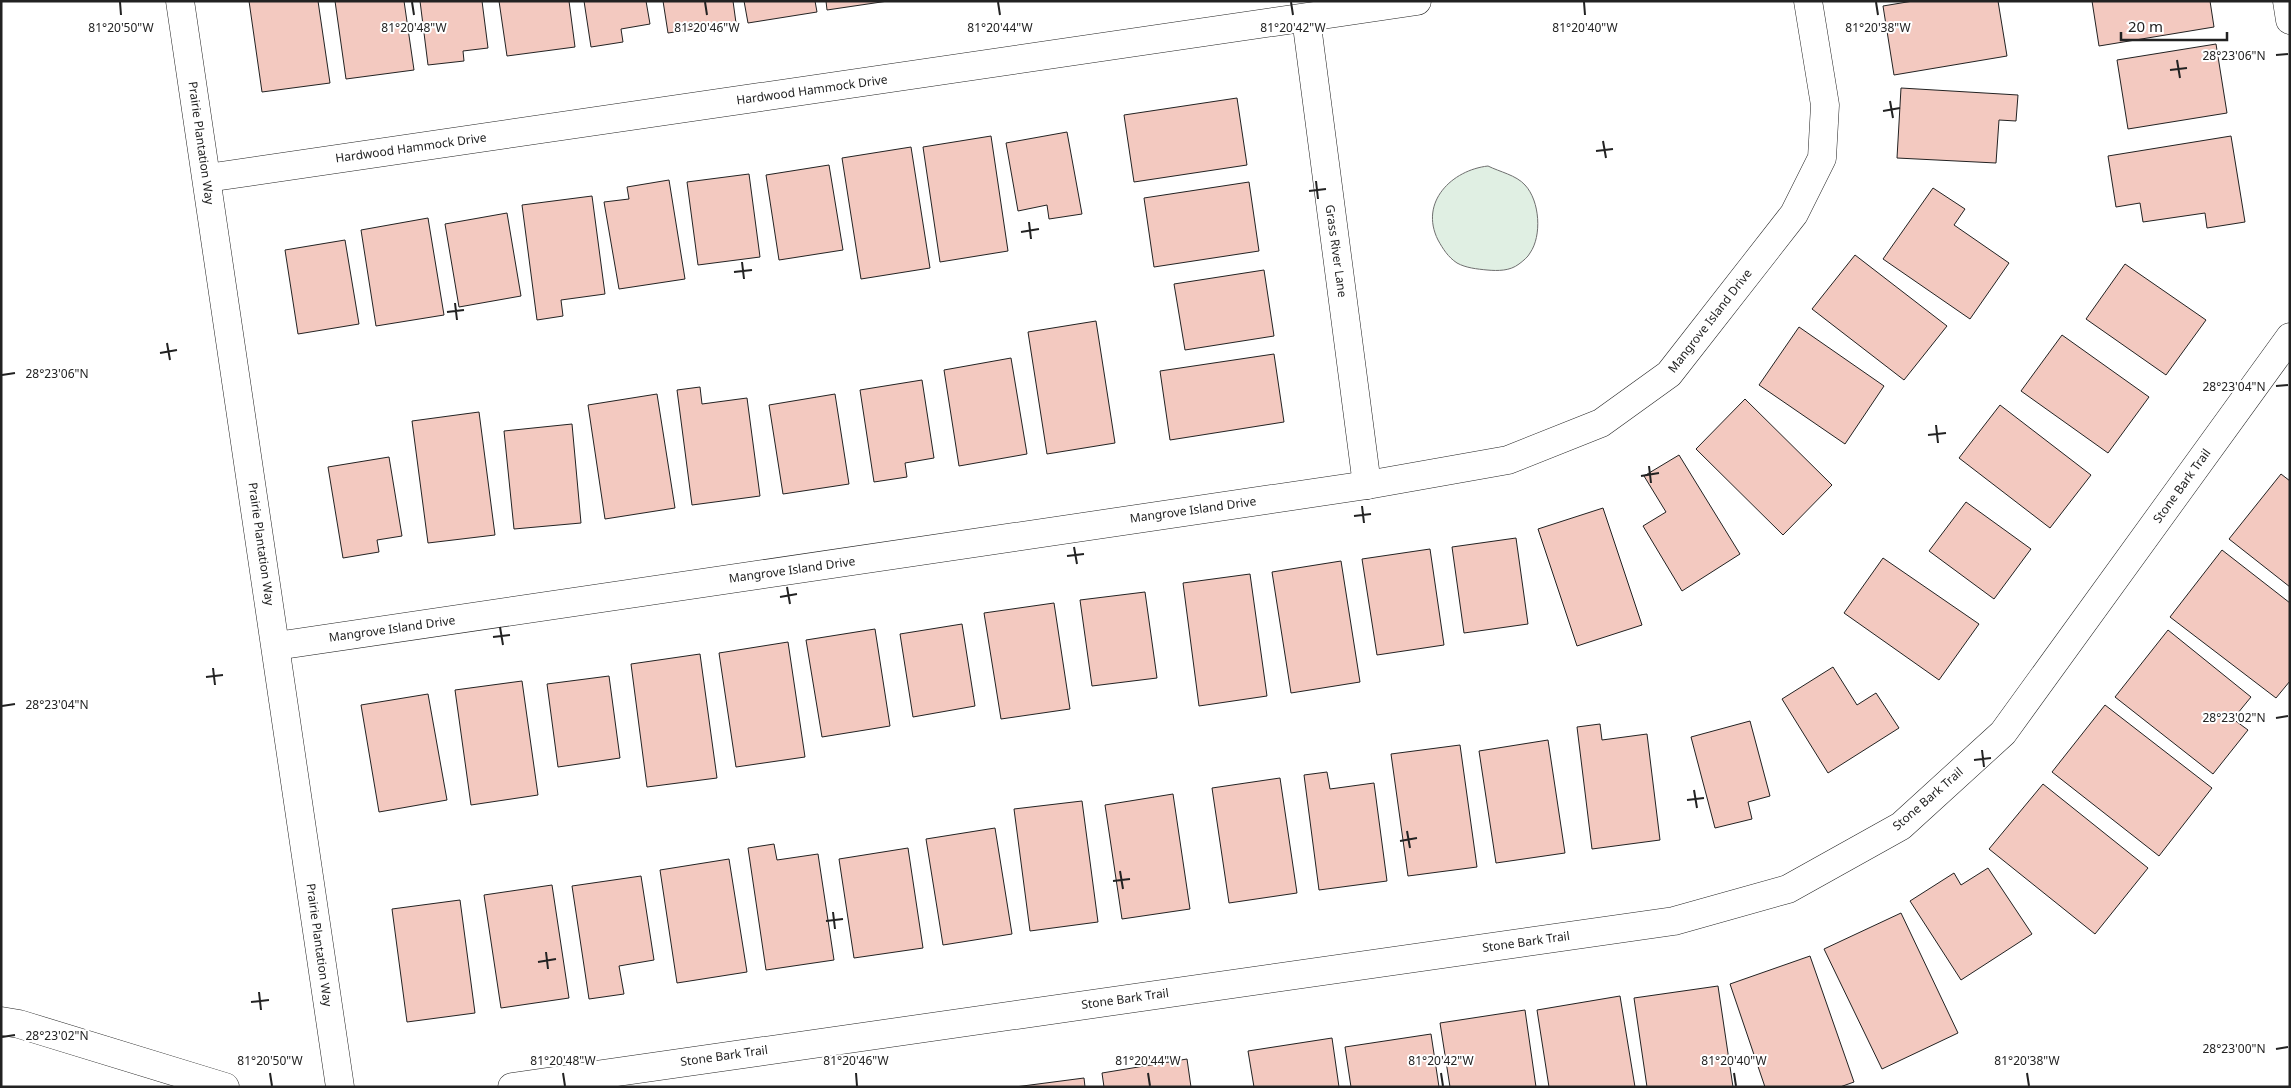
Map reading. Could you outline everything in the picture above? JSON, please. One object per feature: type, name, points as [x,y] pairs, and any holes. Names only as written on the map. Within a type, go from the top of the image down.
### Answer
[{"type":"street","name":"Prairie Plantation Way","points":[[180,1],[340,1087]]},
{"type":"street","name":"Hardwood Hammock Drive","points":[[206,178],[1417,1]]},
{"type":"street","name":"Mangrove Island Drive","points":[[276,646],[1367,485],[1508,460],[1601,423],[1669,374],[1794,214],[1822,158],[1825,105],[1808,1]]},
{"type":"street","points":[[2287,1],[2290,20]]},
{"type":"street","name":"Grass River Lane","points":[[1306,18],[1367,485]]},
{"type":"street","name":"Stone Bark Trail","points":[[512,1087],[1674,921],[1788,889],[1901,826],[2003,733],[2290,337]]},
{"type":"street","points":[[1,1021],[19,1024],[225,1087]]},
{"type":"green space","points":[[1488,166],[1513,176],[1525,185],[1534,200],[1538,219],[1534,246],[1529,254],[1522,262],[1504,270],[1475,269],[1457,263],[1442,247],[1433,226],[1433,213],[1436,201],[1442,190],[1462,174]]},
{"type":"building","points":[[249,1],[318,1],[330,83],[262,92]]},
{"type":"building","points":[[335,1],[404,1],[414,70],[346,79]]},
{"type":"building","points":[[420,1],[482,1],[488,48],[463,51],[464,61],[428,65]]},
{"type":"building","points":[[499,1],[569,1],[575,47],[507,56]]},
{"type":"building","points":[[584,1],[646,1],[650,24],[621,29],[623,42],[591,47]]},
{"type":"building","points":[[663,1],[733,1],[736,23],[668,33]]},
{"type":"building","points":[[744,1],[815,1],[817,12],[748,23]]},
{"type":"building","points":[[826,1],[888,1],[827,10]]},
{"type":"building","points":[[1913,1],[1998,1],[2007,56],[1894,75],[1883,6]]},
{"type":"building","points":[[2092,1],[2210,1],[2214,27],[2099,46]]},
{"type":"building","points":[[2216,44],[2227,113],[2128,129],[2117,60]]},
{"type":"building","points":[[1901,88],[2018,95],[2016,121],[1999,120],[1996,163],[1897,158]]},
{"type":"building","points":[[1237,98],[1247,165],[1134,182],[1124,115]]},
{"type":"building","points":[[1067,132],[1082,214],[1049,219],[1047,205],[1018,211],[1006,143]]},
{"type":"building","points":[[991,136],[1008,251],[940,262],[923,147]]},
{"type":"building","points":[[2231,136],[2245,222],[2207,228],[2205,213],[2143,222],[2140,203],[2116,207],[2108,156]]},
{"type":"building","points":[[911,147],[930,268],[861,279],[842,158]]},
{"type":"building","points":[[829,165],[843,250],[779,260],[766,175]]},
{"type":"building","points":[[749,174],[760,257],[698,265],[687,182]]},
{"type":"building","points":[[669,180],[685,279],[619,289],[604,202],[629,199],[627,187]]},
{"type":"building","points":[[1249,182],[1259,251],[1154,267],[1144,198]]},
{"type":"building","points":[[1933,188],[1965,209],[1954,225],[2009,263],[1970,319],[1883,259]]},
{"type":"building","points":[[592,196],[605,294],[561,300],[563,316],[537,320],[522,205]]},
{"type":"building","points":[[507,213],[521,296],[459,307],[445,224]]},
{"type":"building","points":[[428,218],[444,315],[376,326],[361,230]]},
{"type":"building","points":[[345,240],[359,324],[298,334],[285,250]]},
{"type":"building","points":[[1855,255],[1947,326],[1904,380],[1812,309]]},
{"type":"building","points":[[2125,264],[2206,320],[2166,375],[2086,319]]},
{"type":"building","points":[[1264,270],[1274,336],[1185,350],[1174,284]]},
{"type":"building","points":[[1096,321],[1115,443],[1047,454],[1028,332]]},
{"type":"building","points":[[1799,327],[1884,386],[1845,444],[1759,385]]},
{"type":"building","points":[[2062,335],[2149,397],[2108,453],[2021,391]]},
{"type":"building","points":[[1274,354],[1284,422],[1170,440],[1160,371]]},
{"type":"building","points":[[1011,358],[1027,454],[959,466],[944,370]]},
{"type":"building","points":[[922,380],[934,458],[905,463],[907,477],[874,482],[860,390]]},
{"type":"building","points":[[700,387],[702,404],[747,398],[760,496],[692,505],[677,390]]},
{"type":"building","points":[[657,394],[675,508],[605,519],[588,405]]},
{"type":"building","points":[[835,394],[849,484],[783,494],[769,405]]},
{"type":"building","points":[[1745,399],[1832,485],[1783,535],[1696,449]]},
{"type":"building","points":[[2000,405],[2091,475],[2050,528],[1959,458]]},
{"type":"building","points":[[479,412],[495,535],[428,543],[412,421]]},
{"type":"building","points":[[572,424],[581,523],[514,529],[504,431]]},
{"type":"building","points":[[1679,455],[1740,554],[1682,591],[1643,526],[1666,512],[1644,476]]},
{"type":"building","points":[[389,457],[402,536],[377,540],[379,552],[343,558],[328,467]]},
{"type":"building","points":[[2281,474],[2290,481],[2290,587],[2229,539]]},
{"type":"building","points":[[1966,502],[2031,549],[1994,599],[1929,551]]},
{"type":"building","points":[[1603,508],[1642,625],[1577,646],[1538,529]]},
{"type":"building","points":[[1516,538],[1528,624],[1464,633],[1452,547]]},
{"type":"building","points":[[1430,549],[1444,645],[1377,655],[1362,559]]},
{"type":"building","points":[[2222,550],[2290,603],[2290,681],[2276,698],[2170,617]]},
{"type":"building","points":[[1883,558],[1979,624],[1939,680],[1844,613]]},
{"type":"building","points":[[1341,561],[1360,682],[1291,693],[1272,572]]},
{"type":"building","points":[[1250,574],[1267,696],[1199,706],[1183,583]]},
{"type":"building","points":[[1145,592],[1157,678],[1092,686],[1080,600]]},
{"type":"building","points":[[1054,603],[1070,709],[1001,719],[984,613]]},
{"type":"building","points":[[962,624],[975,706],[913,717],[900,634]]},
{"type":"building","points":[[875,629],[890,726],[822,737],[806,640]]},
{"type":"building","points":[[2168,630],[2251,697],[2233,719],[2248,730],[2213,774],[2115,697]]},
{"type":"building","points":[[788,642],[805,757],[736,767],[719,653]]},
{"type":"building","points":[[700,654],[717,778],[647,787],[631,664]]},
{"type":"building","points":[[1833,667],[1857,705],[1876,693],[1899,728],[1828,773],[1782,699]]},
{"type":"building","points":[[609,676],[620,758],[558,767],[547,684]]},
{"type":"building","points":[[522,681],[538,795],[471,805],[455,690]]},
{"type":"building","points":[[428,694],[447,800],[379,812],[361,705]]},
{"type":"building","points":[[2105,705],[2212,788],[2159,856],[2052,772]]},
{"type":"building","points":[[1750,721],[1770,796],[1748,802],[1752,819],[1715,828],[1691,737]]},
{"type":"building","points":[[1600,724],[1602,740],[1647,734],[1660,840],[1592,849],[1577,727]]},
{"type":"building","points":[[1548,740],[1565,853],[1496,863],[1479,751]]},
{"type":"building","points":[[1460,745],[1477,867],[1408,876],[1391,754]]},
{"type":"building","points":[[1327,772],[1330,789],[1374,783],[1387,881],[1319,890],[1304,775]]},
{"type":"building","points":[[1280,778],[1297,893],[1229,903],[1212,788]]},
{"type":"building","points":[[2043,784],[2148,868],[2095,934],[1989,849]]},
{"type":"building","points":[[1173,794],[1190,909],[1122,919],[1105,805]]},
{"type":"building","points":[[1082,801],[1098,922],[1030,931],[1014,809]]},
{"type":"building","points":[[995,828],[1012,934],[943,945],[926,839]]},
{"type":"building","points":[[774,844],[777,860],[818,854],[834,960],[766,970],[748,848]]},
{"type":"building","points":[[908,848],[923,948],[854,958],[839,859]]},
{"type":"building","points":[[729,859],[747,972],[677,983],[660,870]]},
{"type":"building","points":[[1988,868],[2032,934],[1961,980],[1910,901],[1954,873],[1961,885]]},
{"type":"building","points":[[641,876],[654,960],[619,966],[624,994],[589,999],[572,886]]},
{"type":"building","points":[[552,885],[569,998],[501,1008],[484,895]]},
{"type":"building","points":[[460,900],[475,1013],[407,1022],[392,909]]},
{"type":"building","points":[[1901,913],[1958,1033],[1882,1069],[1824,949]]},
{"type":"building","points":[[1810,956],[1854,1082],[1840,1087],[1765,1087],[1730,984]]},
{"type":"building","points":[[1718,986],[1733,1087],[1647,1087],[1634,998]]},
{"type":"building","points":[[1620,996],[1635,1087],[1549,1087],[1537,1010]]},
{"type":"building","points":[[1525,1010],[1536,1087],[1450,1087],[1440,1023]]},
{"type":"building","points":[[1431,1034],[1439,1087],[1351,1087],[1345,1047]]},
{"type":"building","points":[[1332,1038],[1339,1087],[1254,1087],[1248,1051]]},
{"type":"building","points":[[1187,1059],[1191,1087],[1104,1087],[1102,1073]]},
{"type":"building","points":[[1084,1078],[1085,1087],[1015,1087]]}]
